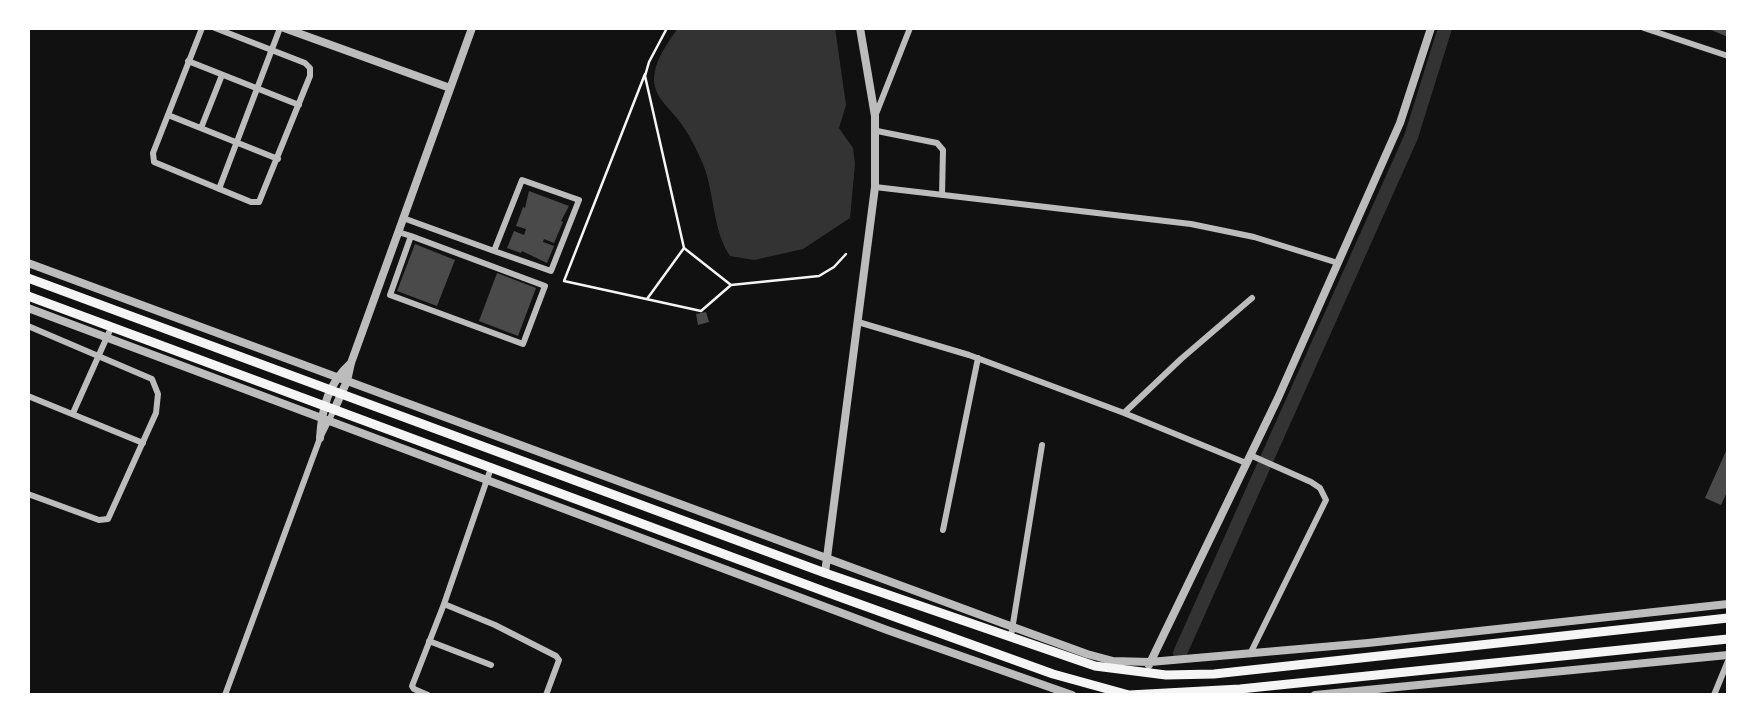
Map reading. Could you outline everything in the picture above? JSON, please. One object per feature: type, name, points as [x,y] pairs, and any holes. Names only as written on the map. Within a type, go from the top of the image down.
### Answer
[{"type":"main road","points":[[28,278],[825,573],[1012,631],[1095,666],[1145,674],[1214,674],[1728,618]]},
{"type":"main road","points":[[28,296],[110,333],[329,409],[1053,674],[1134,695],[1239,692],[1728,639]]},
{"type":"main road","points":[[1163,694],[1166,675]]},
{"type":"main road","points":[[1184,694],[1185,675]]},
{"type":"street","points":[[202,28],[153,153],[154,162],[251,202],[259,202],[299,105],[310,76],[310,68],[305,63],[215,28]]},
{"type":"street","points":[[219,189],[282,28],[450,88]]},
{"type":"street","points":[[329,409],[342,394],[347,381],[351,363],[472,28]]},
{"type":"street","points":[[823,591],[874,187],[877,131],[860,28]]},
{"type":"street","points":[[875,116],[910,28]]},
{"type":"street","points":[[1145,674],[1252,459],[1400,123],[1431,28]]},
{"type":"street","points":[[1644,28],[1728,56]]},
{"type":"street","points":[[188,61],[299,105]]},
{"type":"street","points":[[201,128],[222,75]]},
{"type":"street","points":[[168,115],[278,159]]},
{"type":"street","points":[[877,131],[941,146],[942,195]]},
{"type":"street","points":[[403,218],[494,251],[551,271],[579,200],[522,180],[494,251]]},
{"type":"street","points":[[874,187],[1191,224],[1254,237],[1338,263]]},
{"type":"street","points":[[398,232],[411,236],[545,286],[523,344],[390,295],[411,236]]},
{"type":"street","points":[[28,263],[827,557],[1012,631],[1113,661],[1150,662],[1250,654],[1728,604]]},
{"type":"street","points":[[1124,413],[1252,298]]},
{"type":"street","points":[[28,308],[110,333],[486,481],[887,630],[1072,695]]},
{"type":"street","points":[[858,322],[978,358],[1277,467],[1320,488],[1326,500],[1250,654]]},
{"type":"street","points":[[28,326],[152,379],[158,394],[156,413],[108,519],[99,520],[28,494]]},
{"type":"street","points":[[73,413],[110,333]]},
{"type":"street","points":[[943,530],[978,358]]},
{"type":"street","points":[[225,695],[320,438],[336,376],[351,363]]},
{"type":"street","points":[[28,396],[143,443]]},
{"type":"street","points":[[1012,631],[1042,445]]},
{"type":"street","points":[[428,695],[414,689],[412,685],[444,604],[491,468]]},
{"type":"street","points":[[444,604],[495,625],[556,656],[558,663],[546,695]]},
{"type":"street","points":[[429,641],[491,666]]},
{"type":"street","points":[[1315,695],[1728,655]]},
{"type":"street","points":[[1714,695],[1728,661]]},
{"type":"path","points":[[667,28],[646,71],[564,281],[701,311],[731,285],[819,276],[834,267],[846,254]]},
{"type":"path","points":[[646,71],[684,248],[731,285]]},
{"type":"path","points":[[648,299],[684,248]]},
{"type":"shaded area","points":[[678,28],[835,28],[846,105],[839,128],[853,148],[855,164],[850,218],[803,249],[754,260],[730,256],[720,234],[701,159],[687,132],[662,101],[655,87],[657,63]]},
{"type":"building","points":[[1728,28],[1728,37],[1711,30]]},
{"type":"building","points":[[529,191],[569,206],[554,243],[544,239],[543,242],[554,246],[547,263],[522,251],[521,253],[507,248],[514,231],[524,235],[526,229],[516,226],[523,207],[525,208]]},
{"type":"building","points":[[415,244],[455,260],[437,306],[397,291]]},
{"type":"building","points":[[497,273],[536,288],[518,336],[479,321]]},
{"type":"building","points":[[706,312],[709,322],[698,325],[696,314]]},
{"type":"building","points":[[1726,451],[1728,490],[1721,505],[1705,498]]},
{"type":"waterway","points":[[1180,653],[1411,137],[1445,28]]}]
